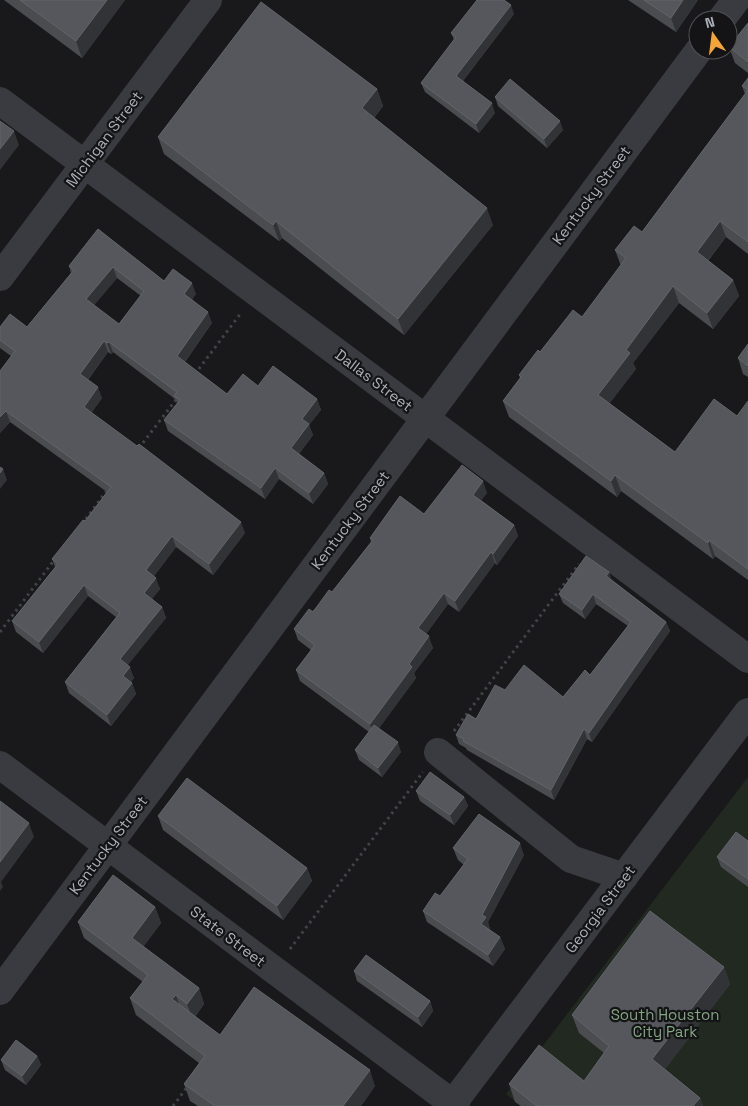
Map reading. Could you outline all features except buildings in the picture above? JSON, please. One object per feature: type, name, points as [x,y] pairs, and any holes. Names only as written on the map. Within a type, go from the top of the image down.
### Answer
[{"type":"street","name":"Michigan Street","points":[[0,277],[208,0]]},
{"type":"street","name":"Kentucky Street","points":[[0,990],[692,60]]},
{"type":"street","name":"Dallas Street","points":[[0,101],[748,659]]},
{"type":"street","name":"Georgia Street","points":[[453,1105],[748,712]]},
{"type":"street","points":[[438,752],[572,859],[624,877]]},
{"type":"street","name":"State Street","points":[[0,765],[453,1105]]},
{"type":"path","points":[[191,379],[257,292]]},
{"type":"path","points":[[137,450],[179,395]]},
{"type":"path","points":[[78,529],[113,482]]},
{"type":"path","points":[[274,970],[595,544]]},
{"type":"path","points":[[0,632],[60,553]]},
{"type":"path","points":[[174,1106],[191,1082]]},
{"type":"green space","name":"South Houston City Park","points":[[748,777],[748,1106],[521,1106],[506,1094]]}]
